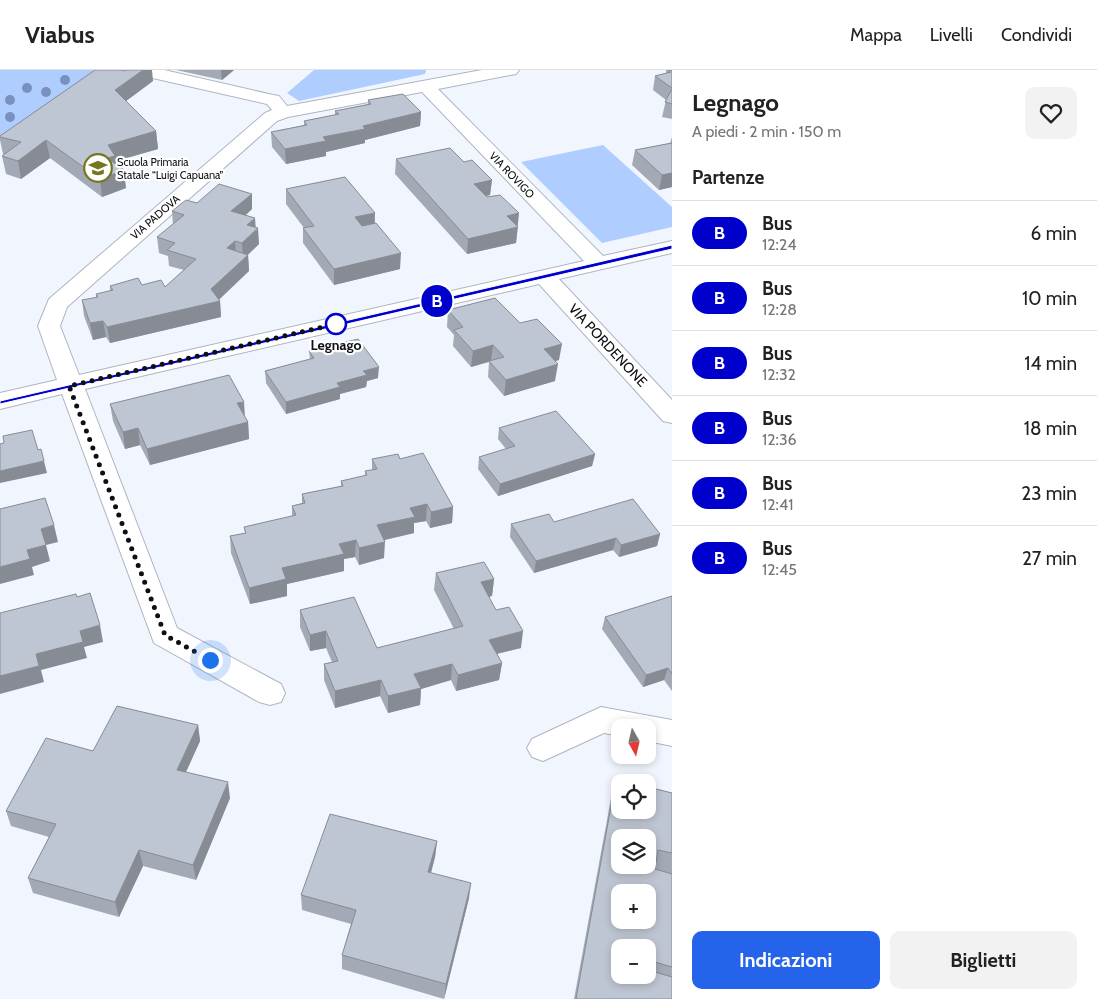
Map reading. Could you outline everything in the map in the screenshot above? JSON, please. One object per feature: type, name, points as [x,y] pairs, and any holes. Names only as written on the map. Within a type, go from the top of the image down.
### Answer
[{"type":"street","points":[[141,70],[273,100],[283,112]]},
{"type":"street","name":"VIA PADOVA","points":[[270,693],[165,635],[69,386],[49,326],[57,304],[271,117],[283,112],[426,86],[452,75],[510,70]]},
{"type":"street","name":"VIA ROVIGO","points":[[426,86],[598,264]]},
{"type":"street","points":[[0,402],[672,247]]},
{"type":"street","name":"VIA PORDENONE","points":[[544,276],[672,415]]},
{"type":"street","points":[[543,748],[601,720],[611,722]]},
{"type":"street","points":[[656,730],[672,733]]},
{"type":"shaded area","points":[[0,70],[102,70],[0,140]]},
{"type":"shaded area","points":[[314,70],[426,71],[425,74],[299,101],[287,93]]},
{"type":"shaded area","points":[[603,145],[672,207],[672,227],[602,243],[521,162]]},
{"type":"building","points":[[95,70],[143,70],[115,90],[156,131],[108,145],[115,156],[107,158],[124,170],[100,179],[46,140],[18,161],[2,156],[21,142],[0,136]]},
{"type":"building","points":[[668,70],[672,70],[672,88],[655,76],[671,72]]},
{"type":"building","points":[[672,89],[672,104],[665,102]]},
{"type":"building","points":[[403,94],[421,112],[363,126],[365,129],[323,137],[326,141],[285,149],[271,132],[307,125],[304,121],[339,114],[335,111],[371,104],[368,100]]},
{"type":"building","points":[[672,143],[672,173],[662,175],[635,150]]},
{"type":"building","points":[[450,148],[464,162],[472,160],[492,180],[474,184],[487,197],[500,195],[519,213],[507,216],[518,227],[468,239],[396,159]]},
{"type":"building","points":[[345,177],[375,213],[355,217],[362,226],[376,223],[401,253],[334,269],[303,228],[314,226],[286,189]]},
{"type":"building","points":[[219,184],[252,194],[231,211],[255,218],[247,225],[258,228],[242,243],[235,241],[227,248],[248,255],[211,289],[220,301],[107,327],[103,321],[90,323],[82,300],[98,297],[96,294],[113,290],[110,286],[138,278],[142,285],[161,280],[165,287],[196,259],[167,250],[175,243],[157,237],[184,215],[172,211],[186,200],[197,203]]},
{"type":"building","points":[[495,298],[520,323],[537,319],[562,344],[544,349],[558,364],[506,380],[489,361],[504,357],[493,345],[473,351],[454,330],[463,327],[448,310]]},
{"type":"building","points":[[358,339],[379,367],[363,371],[367,375],[337,383],[340,387],[286,402],[265,371],[314,358],[309,351]]},
{"type":"building","points":[[229,375],[244,402],[237,403],[248,422],[147,449],[138,428],[123,432],[110,404]]},
{"type":"building","points":[[556,411],[595,454],[500,484],[479,457],[515,446],[499,428]]},
{"type":"building","points":[[32,430],[38,450],[41,449],[44,461],[0,471],[0,444],[4,443],[3,436]]},
{"type":"building","points":[[423,453],[453,507],[431,512],[427,504],[410,508],[415,517],[377,525],[385,542],[359,548],[356,540],[339,544],[344,554],[282,568],[286,579],[249,588],[230,536],[246,533],[244,527],[296,515],[292,506],[305,503],[302,494],[343,486],[341,481],[367,475],[365,471],[377,469],[372,459],[398,454],[400,459]]},
{"type":"building","points":[[45,498],[54,525],[41,529],[46,545],[27,550],[30,559],[0,567],[0,509]]},
{"type":"building","points":[[633,499],[660,534],[621,545],[616,538],[536,561],[511,524],[549,514],[554,522]]},
{"type":"building","points":[[484,562],[494,579],[481,582],[496,610],[509,607],[523,631],[489,640],[502,663],[458,675],[452,664],[414,674],[421,688],[388,696],[381,680],[335,691],[324,664],[338,661],[326,631],[310,635],[300,610],[354,597],[377,648],[463,626],[436,573]]},
{"type":"building","points":[[90,593],[100,625],[80,631],[83,642],[36,654],[39,666],[0,676],[0,613],[76,594],[77,597]]},
{"type":"building","points":[[672,596],[672,674],[668,668],[646,675],[605,617]]},
{"type":"building","points":[[117,706],[198,725],[177,770],[228,782],[193,865],[139,850],[115,902],[28,878],[56,824],[6,811],[46,738],[93,751]]},
{"type":"building","points":[[656,789],[672,793],[672,853],[658,850],[656,863],[656,829],[611,829],[611,874],[656,874],[656,869],[672,874],[672,967],[656,962],[656,939],[611,939],[611,984],[656,984],[656,972],[672,977],[672,999],[576,999],[611,806],[611,819],[656,819]]},
{"type":"building","points":[[330,814],[437,841],[428,872],[471,883],[446,984],[342,955],[356,910],[301,895]]},
{"type":"bus line","name":"B","points":[[0,401],[672,247]]},
{"type":"place","name":"Scuola Primaria Statale “Luigi Capuana”","points":[[98,168]]},
{"type":"place","name":"Legnago","points":[[336,324]]},
{"type":"route","points":[[210,660],[165,635],[69,386],[336,324]]}]
